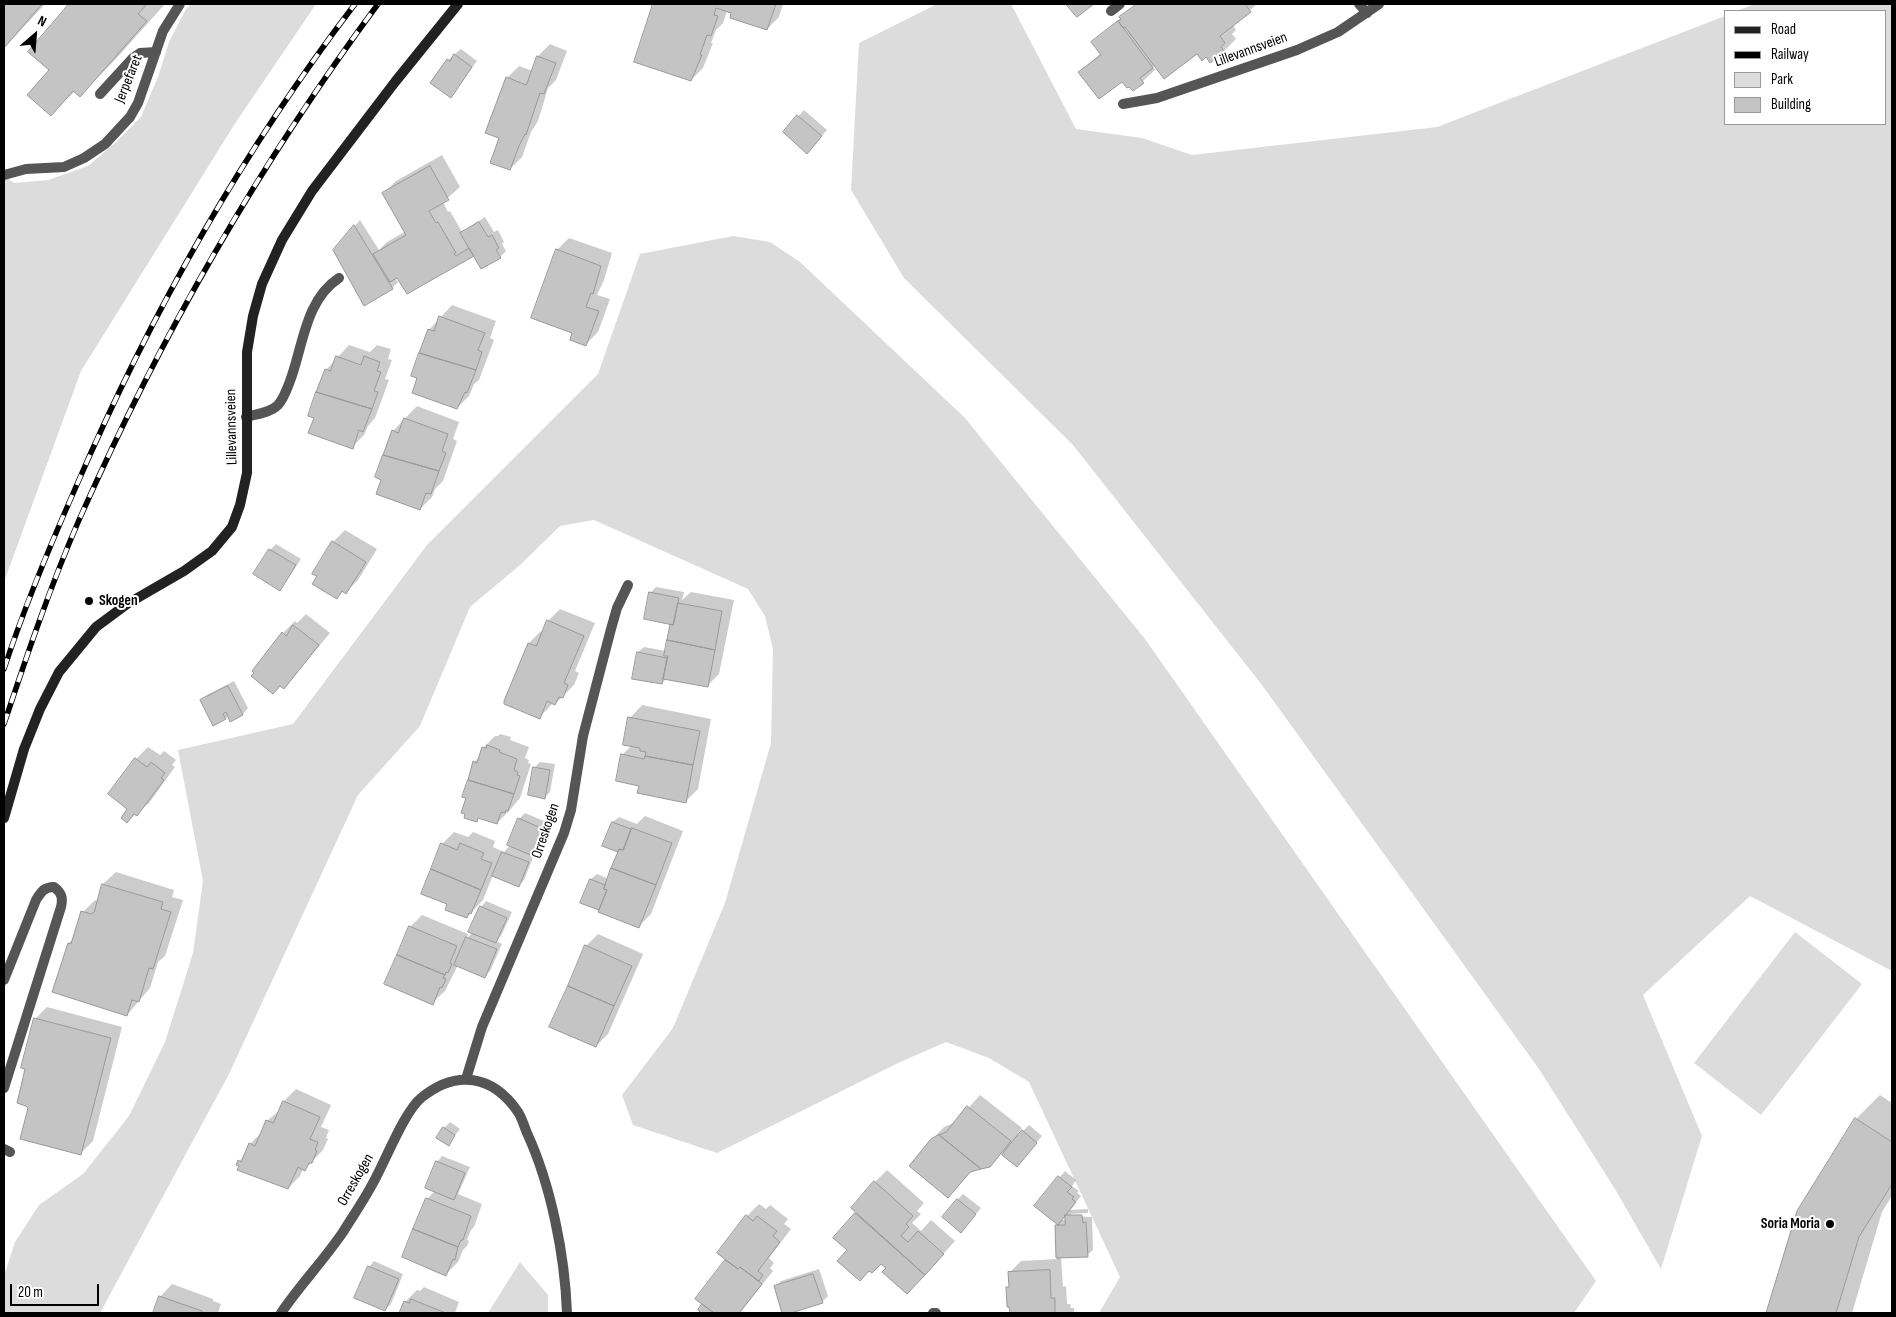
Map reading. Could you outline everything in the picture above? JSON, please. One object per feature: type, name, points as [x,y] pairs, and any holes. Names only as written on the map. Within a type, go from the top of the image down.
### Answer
[{"type":"street","name":"Jerpefaret","points":[[4,175],[26,169],[64,167],[84,158],[106,144],[130,117],[138,103],[163,31],[180,4]]},
{"type":"street","name":"Lillevannsveien","points":[[4,818],[27,741],[40,709],[59,672],[96,627],[127,604],[184,571],[212,551],[232,527],[240,505],[247,473],[247,352],[252,316],[262,284],[282,240],[312,192],[395,82],[458,4]]},
{"type":"street","points":[[1111,11],[1120,4]]},
{"type":"street","points":[[1359,4],[1367,13]]},
{"type":"street","name":"Lillevannsveien","points":[[1123,104],[1158,98],[1297,50],[1338,32],[1379,4]]},
{"type":"street","points":[[100,94],[133,58],[140,53],[156,52]]},
{"type":"street","points":[[246,417],[267,412],[277,406],[285,394],[292,375],[309,317],[322,295],[332,282],[339,278]]},
{"type":"street","name":"Orreskogen","points":[[466,1079],[482,1027],[564,833],[571,810],[584,736],[603,658],[617,608],[628,585]]},
{"type":"street","points":[[4,980],[36,900],[47,887],[54,887],[60,892],[63,899],[4,1088]]},
{"type":"street","name":"Orreskogen","points":[[281,1313],[292,1296],[342,1233],[373,1184],[404,1123],[420,1099],[436,1087],[452,1080],[466,1079],[483,1082],[502,1092],[518,1113],[537,1153],[553,1214],[566,1286],[567,1313]]},
{"type":"green space","points":[[191,4],[316,4],[234,125],[81,371],[4,582],[4,176],[14,183],[48,180],[88,166],[115,143],[141,117],[158,77],[169,42],[186,9]]},
{"type":"green space","points":[[937,4],[1011,4],[1076,129],[1142,138],[1192,155],[1437,127],[1724,16],[1724,125],[1886,125],[1886,10],[1739,10],[1755,4],[1892,4],[1892,971],[1750,896],[1643,995],[1702,1136],[1661,1269],[1615,1189],[1539,1069],[1262,685],[1073,445],[904,278],[851,190],[859,43]]},
{"type":"green space","points":[[733,236],[770,242],[800,262],[965,418],[1145,639],[1596,1281],[1574,1313],[1099,1313],[1120,1277],[1029,1082],[989,1058],[946,1042],[898,1063],[717,1153],[633,1125],[622,1095],[673,1028],[725,903],[771,743],[773,649],[765,616],[748,589],[594,520],[560,526],[520,565],[470,607],[420,726],[358,795],[229,1074],[100,1313],[4,1313],[4,1276],[15,1242],[39,1205],[83,1174],[129,1116],[165,1042],[193,953],[203,881],[178,750],[293,724],[427,545],[598,374],[640,254]]},
{"type":"green space","points":[[1795,932],[1862,984],[1761,1115],[1694,1063]]},
{"type":"green space","points":[[520,1262],[548,1295],[548,1313],[488,1313]]},
{"type":"building","points":[[4,4],[42,4],[4,48]]},
{"type":"building","points":[[69,4],[147,4],[138,14],[147,21],[80,97],[73,91],[51,116],[27,95],[49,70],[28,52]]},
{"type":"building","points":[[653,4],[776,4],[767,30],[730,18],[731,13],[716,8],[714,15],[718,16],[711,36],[707,35],[700,55],[702,55],[691,81],[634,62]]},
{"type":"building","points":[[1066,4],[1094,4],[1077,17]]},
{"type":"building","points":[[1137,4],[1245,4],[1251,12],[1220,36],[1225,43],[1221,47],[1225,52],[1210,63],[1206,57],[1202,61],[1197,54],[1164,79],[1125,27],[1123,28],[1118,21],[1121,19],[1119,17]]},
{"type":"building","points":[[1118,21],[1153,68],[1140,78],[1144,83],[1133,91],[1122,82],[1099,99],[1078,72],[1101,55],[1091,42]]},
{"type":"building","points":[[454,54],[472,67],[451,98],[430,83],[447,59],[450,61]]},
{"type":"building","points":[[537,56],[556,63],[544,94],[540,93],[526,135],[519,146],[510,170],[490,163],[499,138],[485,133],[506,77],[526,85]]},
{"type":"building","points":[[797,115],[822,136],[807,154],[783,132]]},
{"type":"building","points":[[430,166],[449,200],[429,211],[436,223],[438,222],[456,256],[469,248],[474,256],[407,294],[397,278],[390,282],[373,254],[406,235],[382,193]]},
{"type":"building","points":[[479,222],[488,237],[492,235],[499,248],[496,250],[501,258],[481,269],[460,233]]},
{"type":"building","points":[[354,225],[393,289],[364,306],[333,250]]},
{"type":"building","points":[[556,249],[601,266],[593,294],[591,293],[586,307],[599,311],[586,346],[570,340],[572,333],[531,318]]},
{"type":"building","points":[[439,316],[485,333],[478,350],[482,352],[476,370],[419,353],[428,329],[434,331]]},
{"type":"building","points":[[419,353],[476,370],[467,393],[465,392],[457,409],[412,393],[417,378],[411,376]]},
{"type":"building","points":[[336,356],[361,365],[364,356],[380,362],[377,371],[381,372],[374,391],[378,392],[372,409],[316,392],[325,369],[330,371]]},
{"type":"building","points":[[316,392],[372,409],[363,432],[359,430],[353,449],[308,433],[314,418],[308,416]]},
{"type":"building","points":[[404,418],[448,434],[442,451],[446,453],[439,471],[383,455],[392,430],[398,433]]},
{"type":"building","points":[[383,455],[439,471],[431,494],[426,493],[420,510],[376,494],[381,480],[375,477]]},
{"type":"building","points":[[332,541],[366,562],[346,594],[342,591],[337,599],[312,584],[317,576],[312,574]]},
{"type":"building","points":[[269,549],[296,565],[280,591],[253,574]]},
{"type":"building","points":[[649,592],[679,598],[673,625],[644,619]]},
{"type":"building","points":[[678,603],[722,611],[715,650],[667,640],[670,624],[673,625]]},
{"type":"building","points":[[547,620],[584,636],[564,683],[568,685],[563,698],[559,697],[555,705],[547,701],[540,719],[504,704],[504,701],[528,643],[536,646]]},
{"type":"building","points":[[293,625],[319,645],[284,689],[280,686],[273,694],[251,676],[254,673],[252,671],[282,632],[286,636]]},
{"type":"building","points":[[667,640],[715,650],[708,687],[663,679],[668,656],[664,656]]},
{"type":"building","points":[[637,652],[667,658],[662,684],[632,679]]},
{"type":"building","points":[[228,686],[243,715],[230,722],[226,712],[223,714],[226,719],[213,726],[200,700]]},
{"type":"building","points":[[628,717],[700,731],[693,765],[645,756],[646,752],[640,751],[640,748],[623,745]]},
{"type":"building","points":[[487,745],[517,759],[514,770],[520,776],[514,794],[468,780],[473,761],[477,763],[482,747],[486,748]]},
{"type":"building","points":[[621,754],[644,759],[645,756],[693,765],[686,803],[637,793],[639,786],[616,781]]},
{"type":"building","points":[[135,758],[147,767],[151,762],[165,773],[161,778],[164,780],[137,816],[134,814],[127,823],[121,818],[127,809],[108,794]]},
{"type":"building","points":[[533,767],[550,770],[545,799],[528,795]]},
{"type":"building","points":[[468,780],[514,794],[508,811],[506,810],[505,813],[501,812],[497,824],[478,818],[477,822],[464,818],[465,814],[461,813],[466,798],[462,797]]},
{"type":"building","points":[[518,818],[546,830],[535,857],[507,845]]},
{"type":"building","points":[[612,822],[631,829],[623,850],[619,849],[618,852],[602,846]]},
{"type":"building","points":[[632,828],[672,843],[656,885],[611,868],[619,849],[623,850]]},
{"type":"building","points":[[441,843],[457,850],[460,843],[484,853],[481,859],[492,863],[481,890],[431,869]]},
{"type":"building","points":[[502,852],[529,862],[519,887],[492,876]]},
{"type":"building","points":[[611,868],[656,885],[639,928],[598,912],[607,890],[604,889]]},
{"type":"building","points":[[431,869],[481,890],[471,914],[469,913],[467,918],[445,910],[447,904],[421,894]]},
{"type":"building","points":[[590,879],[605,885],[604,889],[607,890],[599,910],[580,903]]},
{"type":"building","points":[[102,884],[163,902],[161,909],[171,912],[153,969],[149,968],[139,1002],[132,1000],[127,1016],[52,992],[68,943],[71,944],[81,911],[91,914],[94,912]]},
{"type":"building","points":[[480,906],[507,918],[496,943],[468,932]]},
{"type":"building","points":[[409,926],[457,946],[448,973],[446,972],[445,975],[397,955]]},
{"type":"building","points":[[466,937],[497,949],[485,978],[454,965]]},
{"type":"building","points":[[585,945],[632,966],[614,1006],[568,986]]},
{"type":"building","points":[[397,955],[445,975],[443,978],[446,979],[442,988],[440,987],[433,1005],[384,984]]},
{"type":"building","points":[[568,986],[614,1006],[596,1047],[549,1027]]},
{"type":"building","points":[[34,1018],[111,1038],[81,1155],[20,1139],[28,1108],[17,1103],[25,1069],[21,1068]]},
{"type":"building","points":[[283,1101],[320,1117],[310,1139],[318,1142],[315,1150],[317,1151],[312,1163],[309,1163],[305,1171],[298,1167],[288,1189],[237,1170],[239,1166],[236,1165],[238,1160],[241,1162],[249,1143],[255,1146],[266,1120],[273,1123]]},
{"type":"building","points":[[967,1106],[1011,1141],[990,1167],[981,1169],[939,1135],[946,1132]]},
{"type":"building","name":"Soria Moria","points":[[1855,1118],[1892,1142],[1892,1184],[1859,1237],[1836,1313],[1766,1313],[1797,1211]]},
{"type":"building","points":[[443,1127],[455,1135],[449,1146],[436,1138]]},
{"type":"building","points":[[1022,1130],[1037,1143],[1017,1167],[1002,1155]]},
{"type":"building","points":[[939,1135],[981,1169],[970,1172],[948,1198],[909,1166],[931,1139]]},
{"type":"building","points":[[436,1161],[465,1173],[454,1200],[425,1188]]},
{"type":"building","points":[[1058,1176],[1072,1187],[1067,1192],[1074,1197],[1072,1199],[1076,1202],[1058,1225],[1034,1206]]},
{"type":"building","points":[[874,1181],[913,1216],[906,1224],[909,1227],[901,1236],[908,1242],[918,1231],[944,1254],[925,1275],[851,1208]]},
{"type":"building","points":[[426,1198],[471,1216],[463,1240],[461,1240],[458,1247],[413,1229]]},
{"type":"building","points":[[957,1199],[976,1214],[961,1233],[942,1217]]},
{"type":"building","points":[[855,1213],[925,1275],[907,1294],[882,1272],[886,1268],[881,1264],[872,1273],[869,1271],[860,1281],[837,1261],[847,1250],[833,1238]]},
{"type":"building","points":[[746,1215],[753,1221],[757,1216],[777,1231],[773,1236],[780,1242],[758,1271],[763,1275],[759,1281],[740,1267],[738,1269],[717,1253]]},
{"type":"building","points":[[1065,1215],[1082,1215],[1083,1223],[1086,1222],[1088,1257],[1056,1258],[1055,1225],[1065,1225]]},
{"type":"building","points":[[413,1229],[458,1247],[455,1260],[453,1259],[446,1276],[402,1257]]},
{"type":"building","points":[[725,1260],[738,1269],[740,1267],[762,1284],[739,1313],[714,1313],[695,1299]]},
{"type":"building","points":[[368,1266],[399,1279],[385,1311],[354,1298]]},
{"type":"building","points":[[1050,1270],[1051,1298],[1055,1298],[1055,1313],[1010,1313],[1009,1307],[1007,1307],[1006,1287],[1009,1287],[1008,1272]]},
{"type":"building","points":[[813,1274],[823,1303],[791,1313],[782,1313],[774,1286]]},
{"type":"building","points":[[159,1296],[202,1311],[202,1313],[153,1313]]},
{"type":"building","points":[[411,1299],[446,1313],[399,1313],[404,1301],[409,1303]]},
{"type":"building","points":[[702,1304],[714,1313],[698,1313]]},
{"type":"railway","points":[[4,669],[37,578],[75,489],[134,361],[166,299],[236,177],[274,118],[355,4]]},
{"type":"railway","points":[[4,724],[39,621],[68,545],[110,451],[143,384],[214,253],[252,190],[292,127],[378,4]]},
{"type":"place","name":"Skogen","points":[[89,601]]},
{"type":"place","name":"Soria Moria","points":[[1830,1224]]}]
